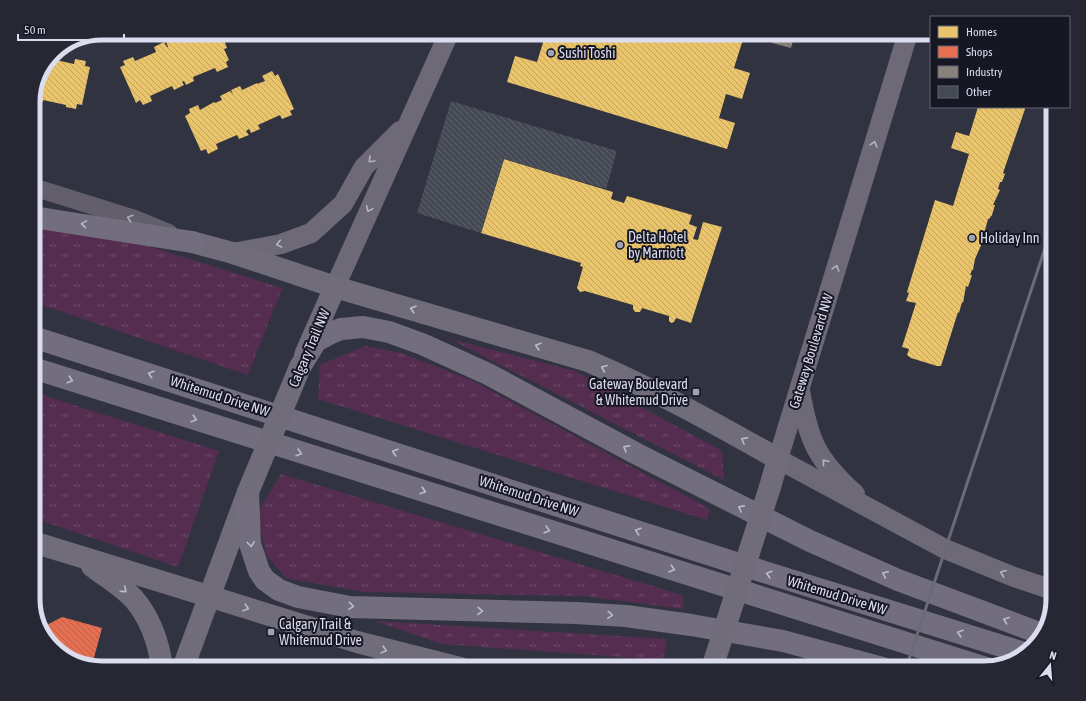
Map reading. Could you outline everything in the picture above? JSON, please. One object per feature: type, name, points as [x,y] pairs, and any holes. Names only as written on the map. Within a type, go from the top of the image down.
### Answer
[{"type":"highway","points":[[40,217],[192,242],[233,253],[335,287],[588,361],[653,390],[778,459]]},
{"type":"highway","name":"Calgary Trail NW","points":[[186,661],[248,492],[335,287]]},
{"type":"highway","points":[[300,367],[316,341],[341,329],[364,327],[389,332],[422,344],[488,374],[637,454],[803,538],[898,580],[1037,632]]},
{"type":"highway","name":"Whitemud Drive NW","points":[[40,339],[742,565],[1018,651]]},
{"type":"highway","name":"Whitemud Drive NW","points":[[40,370],[964,661]]},
{"type":"highway","name":"Gateway Boulevard NW","points":[[715,661],[778,459]]},
{"type":"highway","points":[[248,492],[250,544],[259,571],[265,580],[278,590],[298,597],[350,607],[576,613],[626,616],[691,624],[783,641],[857,661]]},
{"type":"highway","points":[[40,544],[357,642],[432,661]]},
{"type":"highway","points":[[82,558],[122,589],[142,609],[154,636],[160,661]]},
{"type":"main road","name":"Calgary Trail NW","points":[[335,287],[446,40]]},
{"type":"main road","name":"Gateway Boulevard NW","points":[[778,459],[906,40]]},
{"type":"main road","points":[[233,253],[281,244],[311,233],[343,204],[364,167],[408,123]]},
{"type":"main road","points":[[800,386],[808,432],[815,449],[822,459],[842,482],[872,509],[921,538]]},
{"type":"main road","points":[[778,459],[921,538],[988,568],[1046,588]]},
{"type":"street","points":[[40,189],[134,219],[192,242]]},
{"type":"green space","points":[[40,226],[135,242],[282,288],[248,375],[40,304]]},
{"type":"green space","points":[[450,339],[575,371],[722,451],[724,480]]},
{"type":"green space","points":[[365,346],[401,353],[471,380],[710,509],[707,520],[318,399],[320,365]]},
{"type":"green space","points":[[40,394],[219,451],[178,567],[40,520]]},
{"type":"green space","points":[[281,474],[682,595],[684,609],[583,596],[364,592],[286,578],[266,555],[257,513]]},
{"type":"green space","points":[[375,621],[667,639],[663,660],[442,644]]},
{"type":"building: Homes","points":[[168,40],[177,40],[178,42],[182,40],[220,40],[221,42],[224,40],[227,48],[224,49],[229,60],[226,62],[228,67],[217,72],[215,68],[193,77],[194,81],[186,85],[184,81],[182,82],[184,85],[174,90],[172,86],[150,96],[152,101],[143,105],[140,100],[136,103],[120,67],[125,65],[123,61],[133,57],[135,61],[156,52],[154,47],[164,42],[168,47],[166,41]]},
{"type":"building: Homes","points":[[544,40],[743,40],[734,68],[750,73],[742,99],[726,94],[719,118],[735,123],[727,149],[507,82],[515,56],[537,62]]},
{"type":"building: Homes","points":[[75,59],[86,61],[85,66],[90,67],[82,105],[77,104],[76,109],[66,107],[66,105],[43,100],[43,102],[40,101],[42,86],[46,75],[56,60],[74,64]]},
{"type":"building: Homes","points":[[272,71],[275,76],[278,74],[294,109],[290,111],[292,115],[282,119],[280,115],[258,125],[260,129],[251,133],[249,129],[246,131],[249,135],[239,139],[237,135],[216,144],[218,149],[208,154],[206,149],[201,151],[185,116],[190,113],[189,109],[198,105],[200,110],[214,102],[215,103],[222,100],[220,96],[230,91],[233,94],[231,90],[240,86],[242,90],[265,81],[262,76]]},
{"type":"building: Homes","points":[[978,108],[1025,109],[1003,173],[1005,174],[1002,182],[1000,182],[998,189],[1000,190],[993,205],[995,205],[992,215],[988,219],[983,238],[980,243],[982,243],[975,259],[968,287],[966,286],[963,303],[962,302],[959,313],[958,312],[941,366],[937,366],[911,358],[907,355],[909,349],[902,347],[916,303],[906,301],[909,293],[907,292],[935,200],[953,206],[969,154],[951,148],[956,132],[969,136]]},
{"type":"building: Homes","name":"Delta Hotel by Marriott","points":[[504,159],[613,192],[611,199],[624,203],[627,196],[692,215],[689,224],[697,227],[693,239],[698,240],[703,222],[722,227],[691,323],[676,318],[674,322],[671,323],[669,321],[669,316],[642,308],[640,312],[635,312],[633,305],[585,291],[580,292],[577,288],[583,267],[580,266],[581,263],[481,233]]},
{"type":"building: Shops","points":[[62,617],[102,628],[93,660],[75,655],[61,646],[55,640],[46,625]]},
{"type":"building: Industry","points":[[773,40],[793,40],[791,48],[772,43]]},
{"type":"building: Other","points":[[451,101],[617,151],[606,189],[504,159],[481,233],[417,213]]},
{"type":"railway","points":[[908,661],[1046,245]]},
{"type":"place","name":"Sushi Toshi","points":[[551,53]]},
{"type":"place","name":"Holiday Inn","points":[[972,238]]},
{"type":"place","name":"Delta Hotel by Marriott","points":[[620,245]]},
{"type":"place","name":"Gateway Boulevard & Whitemud Drive","points":[[696,392]]},
{"type":"place","name":"Calgary Trail & Whitemud Drive","points":[[271,632]]}]
